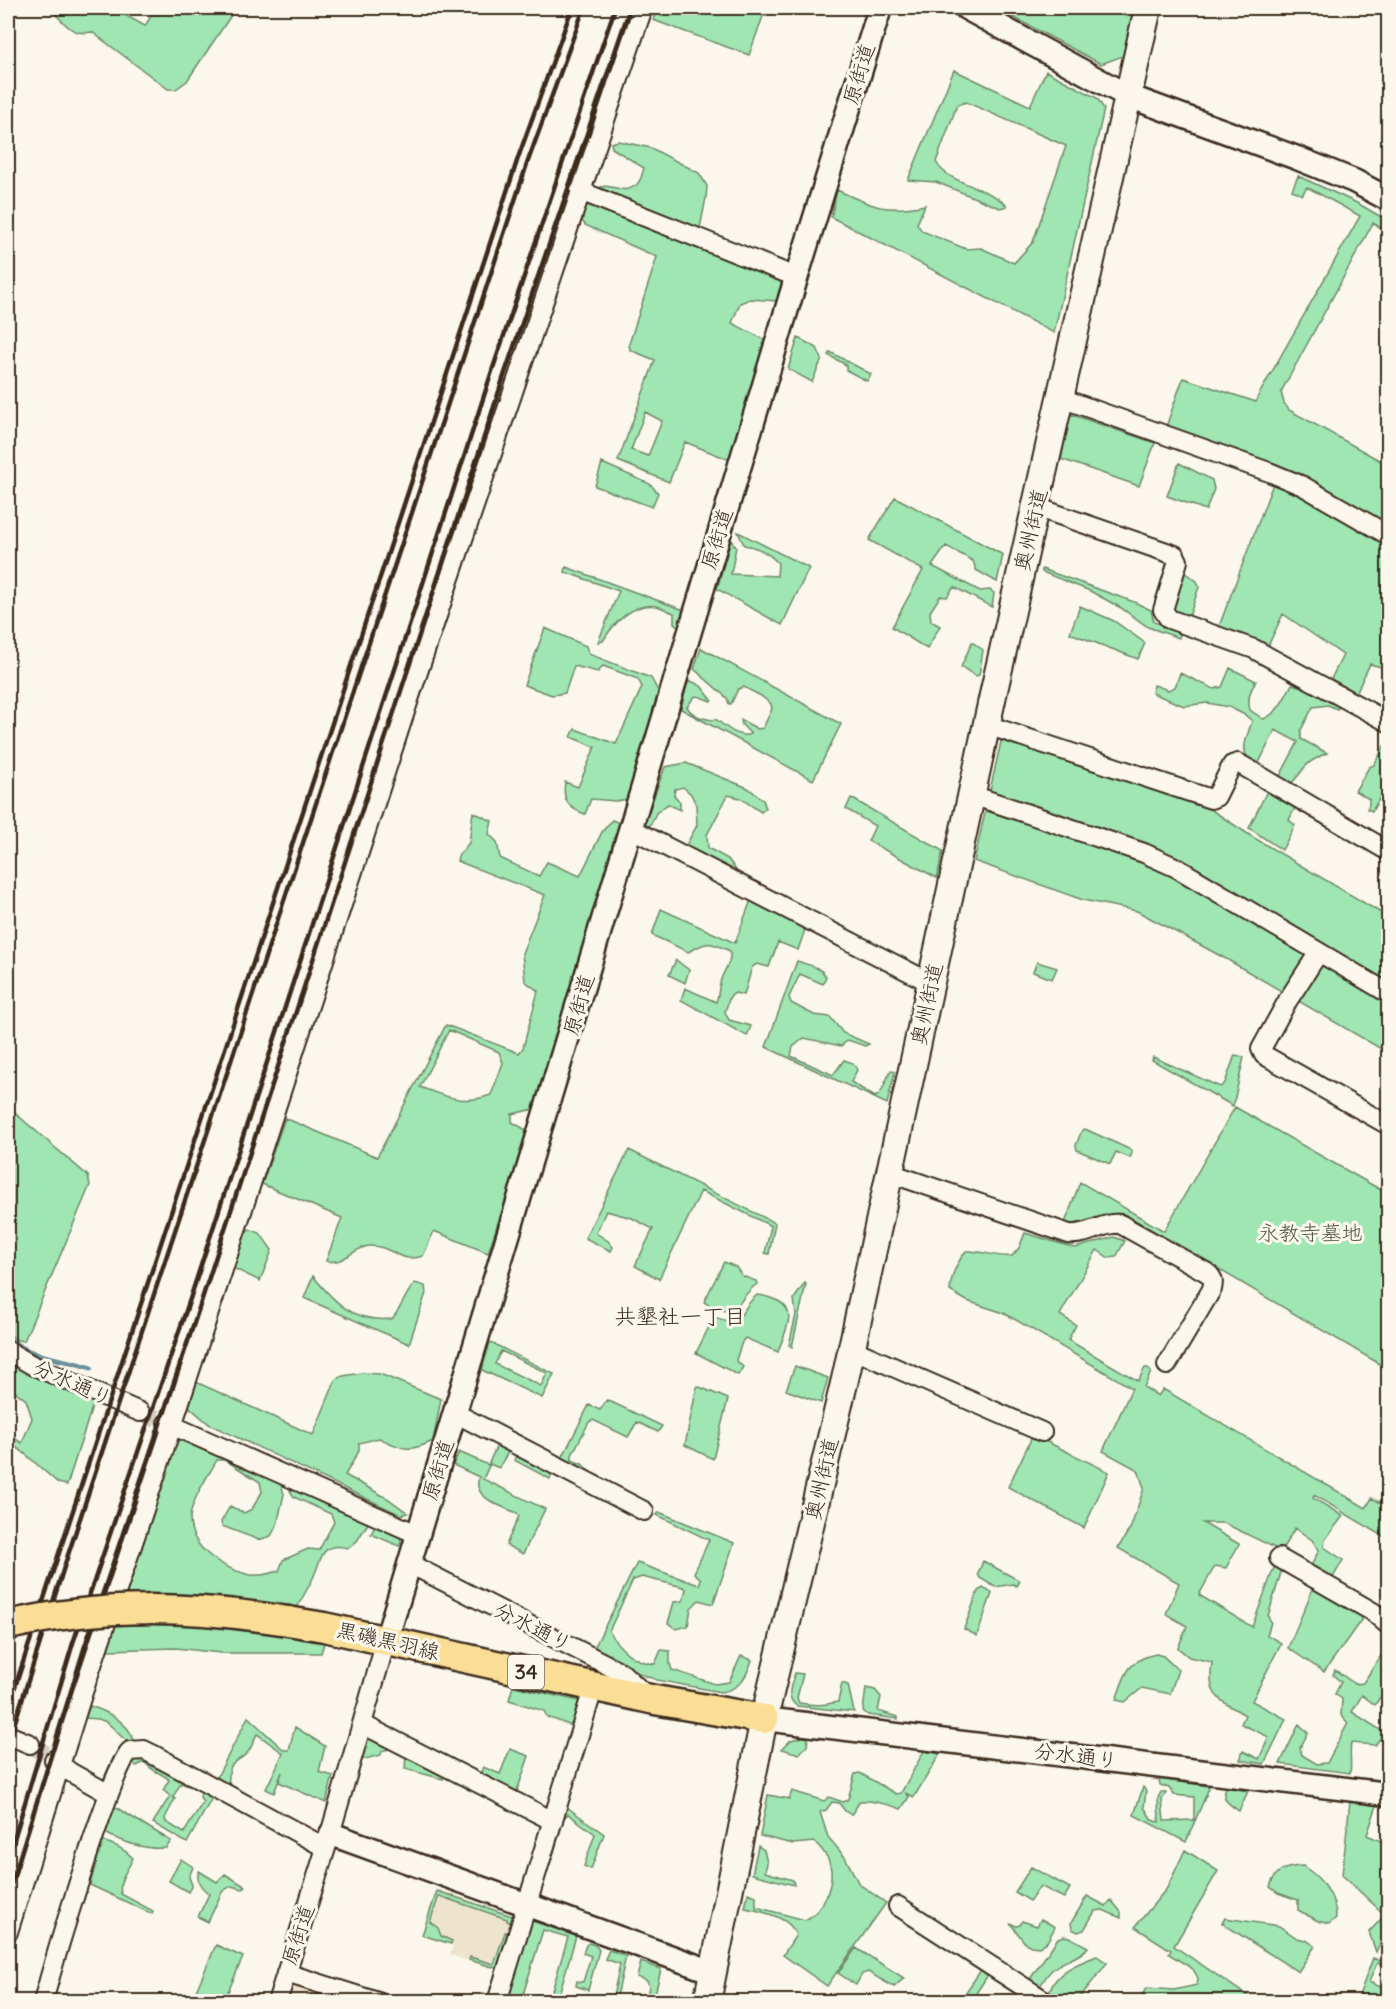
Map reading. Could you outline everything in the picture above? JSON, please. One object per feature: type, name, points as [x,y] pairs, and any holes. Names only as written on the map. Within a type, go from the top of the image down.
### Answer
[{"type":"main road","name":"奥州街道","points":[[707,2001],[764,1719],[852,1349],[987,725],[1148,8]]},
{"type":"main road","name":"黒磯黒羽線","points":[[8,1625],[78,1613],[154,1608],[237,1613],[324,1627],[650,1699],[764,1719]]},
{"type":"street","points":[[8,1932],[57,1762],[408,701],[643,8]]},
{"type":"street","name":"原街道","points":[[277,2001],[329,1841],[386,1641],[630,828],[880,8]]},
{"type":"street","points":[[966,8],[1128,96],[1297,158],[1354,181],[1389,199]]},
{"type":"street","points":[[580,191],[796,278]]},
{"type":"street","points":[[1061,398],[1303,486],[1389,535]]},
{"type":"street","points":[[1036,507],[1175,555],[1178,561],[1163,610],[1169,619],[1254,649],[1389,722]]},
{"type":"street","points":[[987,725],[1210,799],[1216,797],[1232,765],[1238,764],[1389,851]]},
{"type":"street","points":[[972,795],[1144,853],[1177,868],[1389,993]]},
{"type":"street","points":[[630,828],[931,983]]},
{"type":"street","points":[[1319,952],[1288,1000],[1261,1049],[1264,1055],[1389,1125]]},
{"type":"street","points":[[890,1173],[1069,1234],[1077,1234],[1114,1223],[1120,1224],[1206,1272],[1212,1277],[1212,1289],[1167,1365]]},
{"type":"street","points":[[852,1349],[1042,1432]]},
{"type":"street","name":"分水通り","points":[[8,1351],[32,1365],[140,1412]]},
{"type":"street","points":[[455,1413],[644,1511]]},
{"type":"street","points":[[170,1424],[419,1535]]},
{"type":"street","points":[[1279,1558],[1373,1612],[1389,1625]]},
{"type":"street","name":"分水通り","points":[[410,1564],[621,1672],[650,1699]]},
{"type":"street","points":[[498,2001],[594,1686]]},
{"type":"street","name":"分水通り","points":[[764,1719],[1389,1794]]},
{"type":"street","points":[[362,1724],[554,1821]]},
{"type":"street","points":[[8,1735],[30,1744]]},
{"type":"street","points":[[42,2001],[109,1794],[126,1754],[136,1749],[144,1750],[329,1841],[528,1906],[713,1972]]},
{"type":"street","points":[[57,1762],[109,1794]]},
{"type":"street","points":[[898,1906],[1047,2001]]},
{"type":"street","points":[[286,1973],[378,2001]]},
{"type":"shaded area","points":[[437,1889],[516,1917],[500,1971],[450,1955],[453,1945],[421,1935]]},
{"type":"shaded area","points":[[293,1984],[348,2002],[288,2002]]},
{"type":"green space","points":[[53,8],[126,8],[123,14],[145,26],[156,8],[236,8],[187,81],[176,89],[168,89],[92,32],[79,32],[70,28],[53,12]]},
{"type":"green space","points":[[657,8],[736,8],[752,13],[754,8],[766,8],[749,55],[653,20]]},
{"type":"green space","points":[[996,8],[1135,8],[1127,48],[1123,56],[1101,64]]},
{"type":"green space","points":[[954,70],[1030,106],[1046,71],[1097,98],[1104,109],[1054,333],[831,217],[837,190],[880,207],[900,208],[925,205],[917,224],[922,231],[966,249],[981,248],[1014,263],[1033,242],[1066,146],[966,102],[957,105],[936,162],[950,176],[990,194],[1007,206],[1000,208],[936,182],[908,180]]},
{"type":"green space","points":[[618,141],[651,148],[699,173],[707,186],[699,233],[782,277],[784,286],[777,301],[750,299],[740,303],[732,323],[769,342],[730,460],[685,442],[669,482],[618,461],[655,360],[630,350],[629,344],[657,257],[585,225],[582,220],[588,202],[594,192],[601,187],[629,189],[638,184],[641,178],[644,168],[612,148],[611,143]],"holes":[[[645,412],[662,421],[648,456],[631,450]]]},
{"type":"green space","points":[[1298,176],[1359,204],[1388,221],[1388,232],[1373,223],[1281,392],[1289,410],[1388,465],[1388,669],[1370,664],[1356,693],[1331,679],[1343,655],[1283,614],[1267,648],[1218,629],[1279,468],[1166,427],[1183,378],[1256,402],[1360,216],[1307,187],[1302,195],[1292,190]]},
{"type":"green space","points":[[798,338],[817,348],[822,359],[812,382],[788,369]]},
{"type":"green space","points":[[830,352],[871,374],[867,381],[846,370],[846,365],[828,355]]},
{"type":"green space","points":[[1070,414],[1155,443],[1139,486],[1061,459]]},
{"type":"green space","points":[[602,463],[650,484],[658,493],[652,507],[595,486]]},
{"type":"green space","points":[[1179,463],[1212,480],[1214,489],[1206,510],[1167,496]]},
{"type":"green space","points":[[895,497],[1003,555],[997,582],[976,570],[973,561],[946,546],[932,566],[980,591],[990,590],[994,593],[992,607],[954,587],[947,597],[940,596],[930,612],[931,621],[940,626],[927,649],[892,627],[923,570],[869,540]]},
{"type":"green space","points":[[738,532],[809,568],[782,625],[717,589],[731,540],[736,547],[731,574],[777,576],[778,563],[762,551],[744,545]]},
{"type":"green space","points":[[566,567],[684,610],[678,626],[674,623],[674,613],[658,607],[639,607],[618,621],[603,641],[598,642],[619,591],[565,572]]},
{"type":"green space","points":[[1042,569],[1151,610],[1154,622],[1181,631],[1179,638],[1148,627],[1121,608],[1090,591],[1042,572]]},
{"type":"green space","points":[[1182,571],[1197,581],[1199,587],[1189,617],[1176,612],[1172,604]]},
{"type":"green space","points":[[1080,606],[1114,621],[1145,643],[1138,659],[1070,633]]},
{"type":"green space","points":[[545,628],[586,646],[589,654],[651,678],[658,691],[655,709],[627,799],[616,801],[591,799],[585,814],[570,806],[564,794],[565,782],[578,787],[595,747],[571,737],[575,729],[616,744],[642,687],[638,679],[603,666],[598,672],[574,666],[565,693],[552,695],[524,685]]},
{"type":"green space","points":[[972,642],[983,650],[979,675],[976,676],[961,667]]},
{"type":"green space","points":[[701,648],[841,724],[813,780],[681,709],[687,684],[691,681],[701,686],[712,700],[694,697],[687,707],[700,717],[717,720],[737,734],[751,734],[742,725],[741,720],[758,729],[763,728],[772,709],[771,704],[761,696],[744,687],[738,689],[729,704],[727,698],[694,669]]},
{"type":"green space","points":[[1230,668],[1256,681],[1250,695],[1249,706],[1250,710],[1263,719],[1277,709],[1292,684],[1340,706],[1337,709],[1328,705],[1313,707],[1301,730],[1301,739],[1327,753],[1303,768],[1290,784],[1260,769],[1248,759],[1245,745],[1252,721],[1245,715],[1229,707],[1207,703],[1184,706],[1152,693],[1154,685],[1168,690],[1175,687],[1180,673],[1214,689],[1222,687]],"holes":[[[1275,730],[1298,742],[1280,776],[1258,765]]]},
{"type":"green space","points":[[1003,733],[1195,799],[1251,836],[1388,917],[1388,1053],[1228,960],[1137,911],[1083,900],[974,861]]},
{"type":"green space","points":[[1388,739],[1388,760],[1383,771],[1388,774],[1388,784],[1372,811],[1367,809],[1369,799],[1355,791],[1369,767],[1374,765]]},
{"type":"green space","points":[[686,763],[748,788],[763,800],[766,808],[761,812],[740,798],[728,795],[707,835],[708,848],[728,859],[738,873],[736,879],[683,851],[697,825],[696,805],[691,794],[683,787],[675,789],[674,795],[680,802],[680,810],[668,804],[656,813],[647,832],[642,829],[665,767]]},
{"type":"green space","points":[[1268,789],[1296,806],[1289,820],[1295,825],[1282,850],[1249,828]]},
{"type":"green space","points":[[851,798],[943,851],[937,878],[868,841],[875,826],[846,809]]},
{"type":"green space","points":[[473,812],[492,821],[489,834],[497,842],[500,858],[539,876],[547,862],[580,876],[602,832],[612,820],[622,824],[534,1109],[512,1114],[512,1122],[528,1131],[488,1253],[434,1231],[423,1256],[407,1258],[384,1248],[369,1246],[338,1261],[326,1261],[342,1218],[262,1184],[285,1118],[377,1157],[446,1025],[519,1053],[523,1048],[538,991],[525,981],[522,953],[545,895],[457,861],[458,856],[469,843]],"holes":[[[449,1030],[499,1052],[503,1063],[491,1095],[463,1100],[420,1087]]]},
{"type":"green space","points":[[751,900],[806,927],[798,950],[778,942],[769,967],[757,964],[752,967],[744,995],[735,993],[730,996],[725,1012],[729,1020],[751,1026],[747,1036],[681,1000],[685,988],[716,1002],[721,979],[730,960],[730,951],[705,944],[688,952],[652,935],[661,909],[735,943]]},
{"type":"green space","points":[[676,960],[689,970],[685,983],[669,975]]},
{"type":"green space","points":[[797,961],[817,968],[826,976],[823,984],[800,974],[789,997],[791,1003],[814,1015],[830,1017],[843,1033],[869,1044],[865,1046],[848,1040],[841,1046],[804,1038],[793,1047],[791,1056],[833,1075],[844,1060],[853,1063],[857,1070],[851,1082],[875,1097],[880,1094],[891,1070],[895,1072],[887,1104],[766,1047]]},
{"type":"green space","points":[[1037,962],[1057,968],[1052,979],[1033,972]]},
{"type":"green space","points":[[1235,1055],[1244,1057],[1233,1106],[1152,1060],[1153,1057],[1220,1087],[1225,1083]]},
{"type":"green space","points":[[8,1107],[88,1176],[90,1185],[24,1341],[17,1340],[8,1333]]},
{"type":"green space","name":"永教寺墓地","points":[[1235,1107],[1388,1194],[1388,1369],[1125,1214],[1117,1213],[1081,1224],[1065,1223],[1080,1182],[1164,1231]]},
{"type":"green space","points":[[1085,1129],[1131,1150],[1130,1158],[1116,1152],[1110,1164],[1077,1150],[1076,1145],[1082,1130]]},
{"type":"green space","points":[[629,1150],[775,1223],[769,1254],[765,1253],[771,1226],[701,1191],[659,1279],[635,1266],[653,1229],[632,1218],[606,1211],[596,1233],[613,1247],[611,1251],[585,1238]]},
{"type":"green space","points":[[249,1229],[260,1233],[272,1250],[260,1281],[235,1269],[232,1263],[238,1244]]},
{"type":"green space","points":[[1025,1233],[1075,1248],[1114,1237],[1125,1241],[1116,1257],[1109,1258],[1097,1250],[1060,1315],[1076,1325],[1068,1340],[1138,1381],[1145,1368],[1148,1368],[1151,1372],[1144,1387],[1158,1396],[1163,1389],[1366,1508],[1372,1498],[1388,1507],[1388,1539],[1314,1495],[1313,1498],[1343,1516],[1325,1540],[1324,1547],[1343,1560],[1331,1581],[1310,1568],[1319,1550],[1312,1540],[1295,1528],[1281,1551],[1224,1523],[1203,1523],[1239,1544],[1226,1568],[1215,1566],[1199,1595],[1252,1627],[1275,1565],[1282,1569],[1268,1616],[1271,1622],[1267,1635],[1281,1643],[1252,1701],[1286,1719],[1264,1764],[1240,1760],[1243,1751],[1259,1759],[1269,1737],[1241,1724],[1245,1715],[1216,1696],[1211,1683],[1212,1662],[1189,1657],[1178,1648],[1187,1626],[1166,1614],[1179,1583],[1118,1548],[1131,1527],[1144,1488],[1138,1470],[1103,1451],[1132,1388],[1004,1313],[967,1301],[950,1291],[955,1270],[966,1251],[1012,1256],[1019,1248]]},
{"type":"green space","points":[[724,1262],[736,1267],[742,1276],[756,1281],[757,1284],[736,1308],[725,1311],[704,1302]]},
{"type":"green space","points":[[313,1276],[338,1303],[367,1318],[392,1319],[415,1283],[425,1286],[426,1293],[409,1344],[304,1298]]},
{"type":"green space","points":[[805,1283],[792,1347],[789,1345],[796,1315],[794,1299]]},
{"type":"green space","points":[[757,1295],[776,1300],[787,1310],[788,1323],[778,1352],[745,1338],[736,1360],[743,1367],[738,1375],[696,1353],[714,1317],[731,1321],[736,1319]]},
{"type":"green space","points":[[490,1342],[554,1374],[542,1398],[482,1370]],"holes":[[[501,1351],[547,1373],[541,1386],[495,1364]]]},
{"type":"green space","points":[[8,1359],[95,1398],[67,1485],[58,1483],[8,1441],[8,1434],[22,1443],[32,1418],[26,1400],[8,1386]]},
{"type":"green space","points":[[795,1366],[828,1378],[821,1403],[786,1390]]},
{"type":"green space","points":[[362,1373],[380,1374],[441,1399],[433,1441],[411,1448],[400,1447],[379,1438],[359,1443],[359,1451],[345,1475],[387,1498],[408,1513],[401,1515],[209,1424],[187,1405],[196,1382],[313,1435],[336,1379]]},
{"type":"green space","points":[[697,1386],[728,1399],[713,1459],[685,1445]]},
{"type":"green space","points":[[607,1400],[662,1426],[658,1432],[637,1422],[628,1437],[593,1420],[589,1422],[572,1455],[572,1460],[582,1464],[595,1477],[561,1460],[589,1405],[600,1410]]},
{"type":"green space","points":[[176,1433],[280,1481],[284,1494],[277,1525],[271,1536],[259,1540],[222,1526],[221,1522],[230,1506],[244,1513],[252,1509],[262,1492],[260,1482],[225,1460],[217,1460],[196,1497],[190,1519],[191,1529],[201,1547],[227,1567],[250,1575],[267,1574],[279,1571],[283,1560],[308,1549],[319,1550],[334,1522],[331,1514],[294,1497],[290,1491],[296,1486],[370,1520],[357,1541],[348,1548],[332,1547],[323,1553],[297,1608],[209,1598],[121,1596]]},
{"type":"green space","points":[[1033,1435],[1109,1472],[1084,1528],[1008,1487]]},
{"type":"green space","points":[[498,1443],[510,1449],[499,1468],[490,1464],[483,1479],[545,1509],[523,1554],[506,1545],[519,1516],[517,1513],[490,1501],[480,1491],[479,1477],[453,1465],[459,1452],[488,1465]]},
{"type":"green space","points":[[518,1452],[554,1471],[550,1479],[514,1460]]},
{"type":"green space","points":[[659,1512],[734,1543],[713,1604],[699,1600],[691,1608],[688,1626],[676,1629],[668,1623],[674,1602],[683,1601],[686,1589],[642,1577],[633,1580],[609,1631],[618,1644],[634,1658],[655,1664],[661,1650],[670,1651],[672,1670],[715,1684],[729,1682],[741,1656],[752,1660],[741,1682],[728,1691],[721,1692],[657,1680],[593,1650],[637,1563],[699,1585],[701,1579],[694,1573],[709,1540],[657,1515]]},
{"type":"green space","points":[[377,1523],[400,1536],[399,1546],[371,1534]]},
{"type":"green space","points":[[983,1561],[1020,1581],[1017,1586],[1013,1584],[995,1587],[980,1578],[978,1574]]},
{"type":"green space","points":[[1314,1586],[1364,1616],[1324,1672],[1288,1648]]},
{"type":"green space","points":[[983,1588],[992,1593],[977,1636],[964,1629],[978,1591]]},
{"type":"green space","points":[[110,1622],[226,1624],[325,1640],[321,1653],[221,1653],[176,1648],[107,1650],[102,1647]]},
{"type":"green space","points":[[1388,1645],[1388,1685],[1375,1705],[1362,1695],[1352,1712],[1382,1731],[1383,1735],[1375,1745],[1351,1743],[1350,1773],[1280,1764],[1299,1724],[1308,1733],[1300,1748],[1302,1755],[1317,1764],[1327,1763],[1348,1723],[1341,1715],[1342,1699],[1335,1694],[1341,1682],[1333,1675],[1335,1670],[1355,1684],[1363,1683]]},
{"type":"green space","points":[[1156,1654],[1163,1656],[1178,1670],[1170,1694],[1142,1688],[1125,1702],[1116,1700],[1128,1670],[1139,1660]]},
{"type":"green space","points":[[795,1673],[803,1674],[797,1698],[799,1703],[819,1705],[838,1702],[842,1683],[848,1685],[854,1712],[797,1706],[790,1695]]},
{"type":"green space","points":[[513,1686],[579,1701],[572,1726],[547,1717],[544,1711],[509,1700]]},
{"type":"green space","points":[[866,1688],[875,1690],[881,1697],[878,1711],[898,1717],[898,1719],[868,1715],[863,1711]]},
{"type":"green space","points":[[90,1706],[122,1722],[134,1740],[129,1742],[125,1740],[105,1722],[85,1718]]},
{"type":"green space","points":[[248,1717],[284,1750],[289,1750],[295,1727],[325,1746],[319,1772],[333,1776],[326,1803],[279,1782],[282,1772],[274,1793],[266,1789],[283,1753],[257,1734],[248,1752],[231,1766],[229,1784],[269,1808],[215,1781]]},
{"type":"green space","points":[[371,1736],[392,1748],[382,1751],[381,1755],[361,1760],[367,1739]]},
{"type":"green space","points":[[808,1738],[807,1746],[799,1754],[782,1749],[791,1740]]},
{"type":"green space","points":[[510,1749],[529,1756],[516,1794],[480,1775],[483,1767],[500,1774]]},
{"type":"green space","points":[[924,1751],[940,1754],[914,1797],[905,1793],[909,1797],[901,1809],[880,1803],[860,1801],[851,1815],[839,1803],[832,1802],[826,1810],[820,1812],[828,1837],[845,1857],[859,1884],[886,1903],[827,1986],[783,1955],[796,1935],[788,1923],[775,1916],[745,1908],[748,1893],[756,1896],[756,1907],[805,1920],[824,1901],[830,1884],[830,1865],[827,1857],[815,1842],[793,1844],[760,1836],[768,1795],[789,1799],[792,1791],[824,1801],[829,1797],[843,1802],[848,1799],[855,1774],[860,1773],[896,1794],[901,1793]]},
{"type":"green space","points":[[406,1754],[445,1773],[443,1779],[405,1769]]},
{"type":"green space","points":[[142,1756],[190,1782],[188,1786],[181,1783],[165,1818],[166,1822],[184,1833],[203,1802],[200,1797],[202,1789],[213,1796],[187,1843],[153,1823],[170,1796],[163,1790],[169,1780],[145,1762],[136,1766],[132,1762]]},
{"type":"green space","points":[[1159,1779],[1209,1788],[1186,1842],[1134,1815],[1143,1787],[1146,1791],[1144,1807],[1152,1820],[1159,1822],[1158,1798],[1161,1792],[1166,1793],[1162,1800],[1164,1821],[1194,1820],[1194,1797],[1174,1795],[1169,1788],[1160,1785]]},
{"type":"green space","points":[[1225,1787],[1248,1791],[1239,1811],[1225,1798]]},
{"type":"green space","points":[[1350,1801],[1377,1805],[1367,1835],[1388,1844],[1388,1931],[1386,1930],[1376,1952],[1369,1932],[1385,1915],[1342,1875]]},
{"type":"green space","points":[[112,1805],[171,1841],[166,1848],[150,1848],[125,1842],[103,1832]]},
{"type":"green space","points":[[564,1805],[604,1834],[591,1869],[584,1866],[595,1834],[568,1814],[564,1818],[552,1859],[548,1857]]},
{"type":"green space","points":[[101,1841],[118,1847],[133,1858],[122,1880],[121,1894],[153,1911],[152,1914],[90,1885]]},
{"type":"green space","points":[[758,1846],[764,1850],[767,1863],[765,1872],[793,1880],[794,1885],[752,1874]]},
{"type":"green space","points":[[1185,1850],[1218,1871],[1174,1946],[1255,2001],[1137,2001],[1147,1988],[1174,1990],[1197,1985],[1198,1978],[1193,1969],[1169,1954],[1171,1950],[1135,1927],[1167,1888]]},
{"type":"green space","points":[[181,1859],[193,1867],[189,1877],[192,1885],[188,1892],[169,1881]]},
{"type":"green space","points":[[1303,1866],[1321,1881],[1330,1894],[1336,1918],[1329,1924],[1298,1910],[1298,1900],[1278,1893],[1270,1887],[1275,1876],[1282,1870]]},
{"type":"green space","points":[[1031,1867],[1070,1888],[1064,1898],[1040,1886],[1030,1901],[1015,1892]]},
{"type":"green space","points":[[199,1871],[217,1882],[225,1874],[246,1887],[243,1889],[231,1886],[222,1892],[208,1922],[198,1917],[209,1894],[199,1881]]},
{"type":"green space","points":[[437,1891],[515,1917],[513,1924],[507,1919],[439,1896],[430,1922],[438,1928],[441,1936],[452,1941],[451,1944],[422,1935]]},
{"type":"green space","points":[[1087,1896],[1106,1906],[1111,1900],[1121,1912],[1121,1918],[1103,1910],[1095,1911],[1084,1930],[1078,1932],[1072,1929],[1071,1923]]},
{"type":"green space","points":[[1225,1918],[1279,1926],[1315,1946],[1298,1972],[1222,1923]]},
{"type":"green space","points":[[1041,1919],[1055,1927],[1047,1942],[1039,1947],[1025,1943],[1010,1923],[1016,1926],[1022,1921],[1037,1926]]},
{"type":"green space","points":[[532,1921],[576,1936],[557,2001],[549,2001],[568,1937],[543,1930],[521,2001],[505,2002],[529,1923]]},
{"type":"green space","points":[[505,1932],[510,1933],[500,1969],[469,1960],[470,1957],[494,1964]]},
{"type":"green space","points":[[1064,1936],[1088,1947],[1082,1953],[1054,1968],[1039,1988],[1028,1982],[1058,1938]]},
{"type":"green space","points":[[589,1943],[595,1945],[599,1950],[588,1990],[576,1986],[577,1981],[583,1982],[591,1956],[583,1953]]},
{"type":"green space","points":[[216,1945],[243,1957],[224,2001],[204,1994],[200,2001],[196,2001],[201,1993],[196,1991]]},
{"type":"green space","points":[[856,1948],[904,1978],[894,1987],[868,1972],[862,1974],[856,1985],[838,1973]]},
{"type":"green space","points":[[609,1950],[626,1956],[616,2001],[612,2001],[620,1964],[605,1959]]},
{"type":"green space","points":[[1097,1956],[1107,1963],[1077,2001],[1059,2001],[1048,1994],[1061,1974],[1074,1965]]},
{"type":"green space","points":[[1373,1958],[1388,1964],[1388,1967],[1377,1963],[1369,1982],[1385,1989],[1388,1980],[1388,2001],[1357,2001]]},
{"type":"green space","points":[[641,1962],[661,1969],[654,1999],[647,1996],[649,1986],[647,1981],[637,1977]]},
{"type":"green space","points":[[981,1970],[988,1975],[971,2001],[959,2002]]},
{"type":"waterway","points":[[8,1338],[38,1354],[91,1368]]},
{"type":"tunnel","points":[[140,1412],[167,1423]]},
{"type":"tunnel","points":[[30,1744],[54,1760]]},
{"type":"railway","points":[[8,1708],[519,155],[572,8]]},
{"type":"railway","points":[[8,1744],[64,1567],[528,161],[584,8]]},
{"type":"railway","points":[[8,1859],[73,1643],[190,1299],[493,368],[615,8]]},
{"type":"railway","points":[[8,1895],[84,1649],[200,1305],[505,373],[630,8]]},
{"type":"district","name":"共墾社一丁目","points":[[680,1316]]}]
